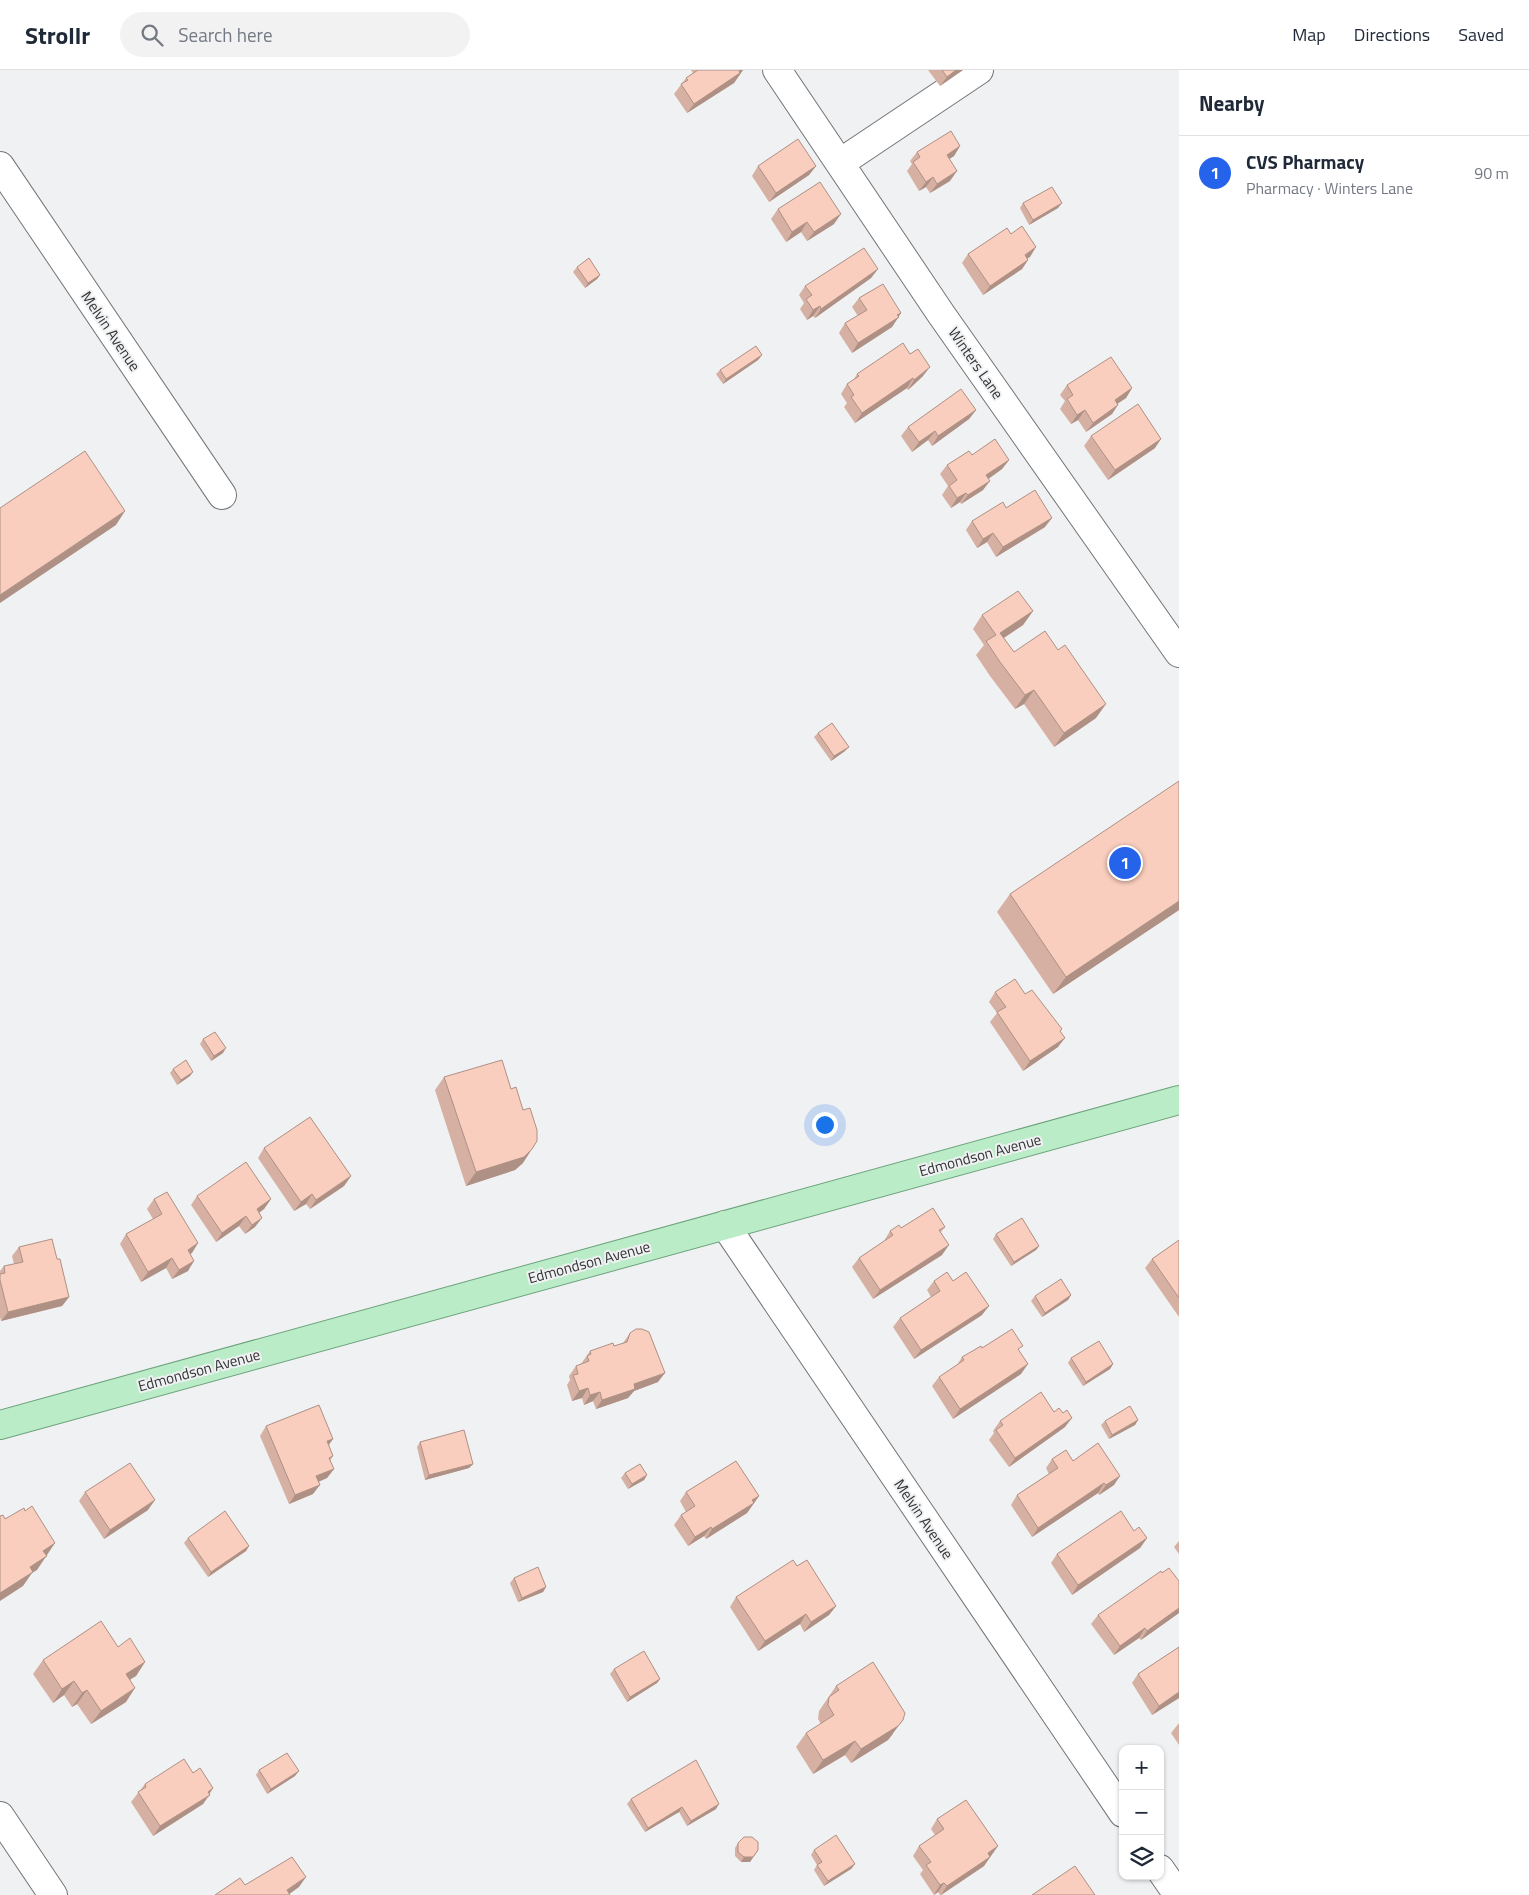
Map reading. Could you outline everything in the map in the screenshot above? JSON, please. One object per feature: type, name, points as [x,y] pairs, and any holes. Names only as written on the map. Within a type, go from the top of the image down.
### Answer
[{"type":"main road","name":"Edmondson Avenue","points":[[0,1425],[1179,1100]]},
{"type":"street","name":"Winters Lane","points":[[777,70],[941,314],[1177,646]]},
{"type":"street","points":[[840,163],[979,70]]},
{"type":"street","name":"Melvin Avenue","points":[[0,166],[222,495]]},
{"type":"street","name":"Melvin Avenue","points":[[725,1225],[1119,1808]]},
{"type":"street","points":[[0,1816],[53,1895]]},
{"type":"street","points":[[1164,1875],[1178,1895]]},
{"type":"building","points":[[698,70],[740,70],[740,73],[694,104],[681,84]]},
{"type":"building","points":[[942,70],[956,70],[947,77]]},
{"type":"building","points":[[951,131],[960,146],[947,155],[957,171],[937,184],[933,177],[926,182],[913,162],[920,157],[917,152]]},
{"type":"building","points":[[798,139],[816,166],[776,193],[758,166]]},
{"type":"building","points":[[820,182],[841,214],[814,232],[807,222],[792,232],[778,209]]},
{"type":"building","points":[[1052,187],[1062,203],[1033,220],[1023,203]]},
{"type":"building","points":[[1022,226],[1036,247],[1025,255],[1028,260],[990,286],[968,254],[1007,228],[1011,234]]},
{"type":"building","points":[[864,248],[878,269],[821,309],[820,306],[813,310],[806,299],[812,295],[805,286]]},
{"type":"building","points":[[589,258],[600,275],[588,283],[577,267]]},
{"type":"building","points":[[883,284],[901,313],[897,315],[899,317],[858,343],[845,323],[867,310],[859,298]]},
{"type":"building","points":[[903,343],[910,354],[918,349],[930,367],[914,380],[913,378],[862,413],[851,397],[854,395],[847,384],[859,376],[857,374]]},
{"type":"building","points":[[756,346],[762,355],[726,379],[720,370]]},
{"type":"building","points":[[1111,357],[1132,388],[1115,400],[1118,405],[1093,423],[1085,410],[1077,415],[1067,399],[1073,395],[1067,385]]},
{"type":"building","points":[[961,389],[976,410],[938,436],[935,431],[919,442],[908,427]]},
{"type":"building","points":[[1138,404],[1161,439],[1115,470],[1091,436]]},
{"type":"building","points":[[995,439],[1009,460],[986,475],[990,481],[968,495],[966,493],[957,498],[949,486],[957,480],[947,465],[969,451],[972,455]]},
{"type":"building","points":[[85,451],[125,511],[0,595],[0,508]]},
{"type":"building","points":[[1035,490],[1052,518],[1003,547],[993,533],[983,539],[972,521],[1003,502],[1006,508]]},
{"type":"building","points":[[1018,591],[1033,611],[1000,633],[1014,652],[1045,631],[1058,650],[1065,645],[1106,704],[1064,733],[1034,690],[1025,695],[986,641],[996,635],[982,615]]},
{"type":"building","points":[[832,723],[849,747],[834,756],[818,733]]},
{"type":"building","points":[[1179,781],[1179,901],[1066,977],[1010,894]]},
{"type":"building","points":[[1015,979],[1025,994],[1032,990],[1062,1029],[1060,1031],[1065,1038],[1030,1061],[997,1012],[1006,1007],[995,992]]},
{"type":"building","points":[[215,1032],[226,1048],[214,1056],[203,1039]]},
{"type":"building","points":[[186,1060],[193,1072],[181,1080],[173,1069]]},
{"type":"building","points":[[502,1060],[511,1089],[516,1087],[523,1110],[530,1108],[537,1130],[537,1141],[524,1157],[476,1172],[444,1077]]},
{"type":"building","points":[[310,1117],[351,1176],[316,1200],[312,1194],[301,1202],[264,1148]]},
{"type":"building","points":[[246,1162],[271,1199],[257,1209],[262,1218],[252,1225],[246,1216],[222,1233],[197,1196]]},
{"type":"building","points":[[167,1192],[198,1243],[188,1250],[194,1261],[179,1270],[172,1258],[148,1272],[126,1234],[162,1214],[154,1199]]},
{"type":"building","points":[[933,1208],[945,1227],[939,1230],[949,1245],[880,1290],[859,1258],[893,1235],[890,1231],[899,1225],[901,1228]]},
{"type":"building","points":[[1022,1218],[1039,1246],[1014,1262],[996,1234]]},
{"type":"building","points":[[52,1239],[57,1259],[60,1259],[69,1297],[8,1312],[0,1280],[0,1274],[5,1273],[4,1266],[23,1262],[19,1247]]},
{"type":"building","points":[[1179,1240],[1179,1298],[1152,1259]]},
{"type":"building","points":[[947,1272],[953,1281],[966,1272],[989,1306],[921,1350],[900,1318],[940,1291],[934,1281]]},
{"type":"building","points":[[1061,1279],[1071,1295],[1045,1313],[1035,1296]]},
{"type":"building","points":[[636,1329],[649,1332],[665,1373],[634,1384],[635,1389],[602,1400],[600,1392],[590,1395],[588,1388],[579,1391],[573,1375],[578,1374],[576,1366],[589,1361],[587,1356],[591,1354],[590,1351],[613,1343],[614,1346],[627,1342],[630,1333]]},
{"type":"building","points":[[1012,1329],[1023,1346],[1018,1349],[1028,1364],[960,1409],[939,1377],[964,1360],[962,1357],[981,1346],[982,1348]]},
{"type":"building","points":[[1099,1341],[1113,1364],[1086,1382],[1071,1358]]},
{"type":"building","points":[[1041,1392],[1054,1412],[1059,1408],[1063,1413],[1067,1410],[1072,1418],[1015,1458],[996,1430],[1003,1425],[1000,1421]]},
{"type":"building","points":[[319,1405],[333,1439],[327,1441],[333,1456],[329,1458],[334,1469],[316,1476],[320,1485],[295,1495],[266,1426]]},
{"type":"building","points":[[1130,1406],[1138,1420],[1112,1435],[1105,1421]]},
{"type":"building","points":[[464,1430],[473,1464],[429,1475],[420,1442]]},
{"type":"building","points":[[1098,1443],[1120,1476],[1106,1485],[1104,1483],[1038,1528],[1017,1495],[1058,1468],[1052,1459],[1066,1450],[1073,1461]]},
{"type":"building","points":[[736,1461],[759,1496],[752,1500],[754,1503],[712,1529],[711,1527],[695,1537],[681,1515],[695,1506],[686,1492]]},
{"type":"building","points":[[130,1463],[155,1500],[110,1530],[85,1492]]},
{"type":"building","points":[[640,1464],[647,1475],[632,1484],[625,1473]]},
{"type":"building","points":[[32,1506],[55,1543],[43,1551],[47,1556],[30,1567],[33,1572],[0,1593],[0,1516],[3,1515],[5,1519],[24,1508],[25,1511]]},
{"type":"building","points":[[225,1511],[249,1546],[211,1572],[188,1538]]},
{"type":"building","points":[[1121,1511],[1134,1531],[1139,1527],[1147,1538],[1078,1585],[1057,1554]]},
{"type":"building","points":[[793,1560],[797,1566],[807,1560],[836,1606],[811,1622],[806,1614],[765,1641],[736,1597]]},
{"type":"building","points":[[538,1567],[546,1587],[522,1598],[514,1578]]},
{"type":"building","points":[[1169,1568],[1179,1581],[1179,1608],[1147,1631],[1145,1628],[1120,1646],[1098,1615],[1161,1571],[1162,1573]]},
{"type":"building","points":[[101,1621],[118,1647],[130,1638],[145,1662],[126,1674],[135,1688],[101,1711],[87,1690],[82,1693],[74,1681],[62,1689],[43,1660]]},
{"type":"building","points":[[1179,1647],[1179,1692],[1159,1706],[1138,1674]]},
{"type":"building","points":[[644,1651],[660,1679],[630,1697],[614,1669]]},
{"type":"building","points":[[873,1662],[905,1713],[903,1720],[898,1726],[861,1749],[855,1741],[823,1760],[806,1733],[834,1715],[828,1705],[829,1697],[839,1690],[836,1686]]},
{"type":"building","points":[[287,1753],[299,1771],[271,1789],[259,1770]]},
{"type":"building","points":[[184,1759],[193,1773],[200,1768],[213,1788],[208,1792],[210,1795],[160,1826],[138,1792],[146,1787],[145,1784]]},
{"type":"building","points":[[696,1760],[719,1804],[691,1821],[682,1807],[648,1828],[631,1799]]},
{"type":"building","points":[[966,1800],[998,1846],[988,1853],[990,1857],[947,1886],[944,1883],[940,1885],[926,1865],[931,1862],[919,1846],[944,1829],[937,1819]]},
{"type":"building","points":[[836,1835],[855,1864],[828,1881],[817,1865],[822,1862],[814,1850]]},
{"type":"building","points":[[744,1837],[752,1837],[758,1842],[758,1850],[753,1857],[744,1857],[738,1852],[738,1843]]},
{"type":"building","points":[[292,1857],[306,1877],[287,1890],[290,1895],[215,1895],[240,1878],[245,1885]]},
{"type":"building","points":[[1075,1866],[1095,1895],[1032,1895]]},
{"type":"place","name":"CVS Pharmacy","points":[[1125,863]]}]
